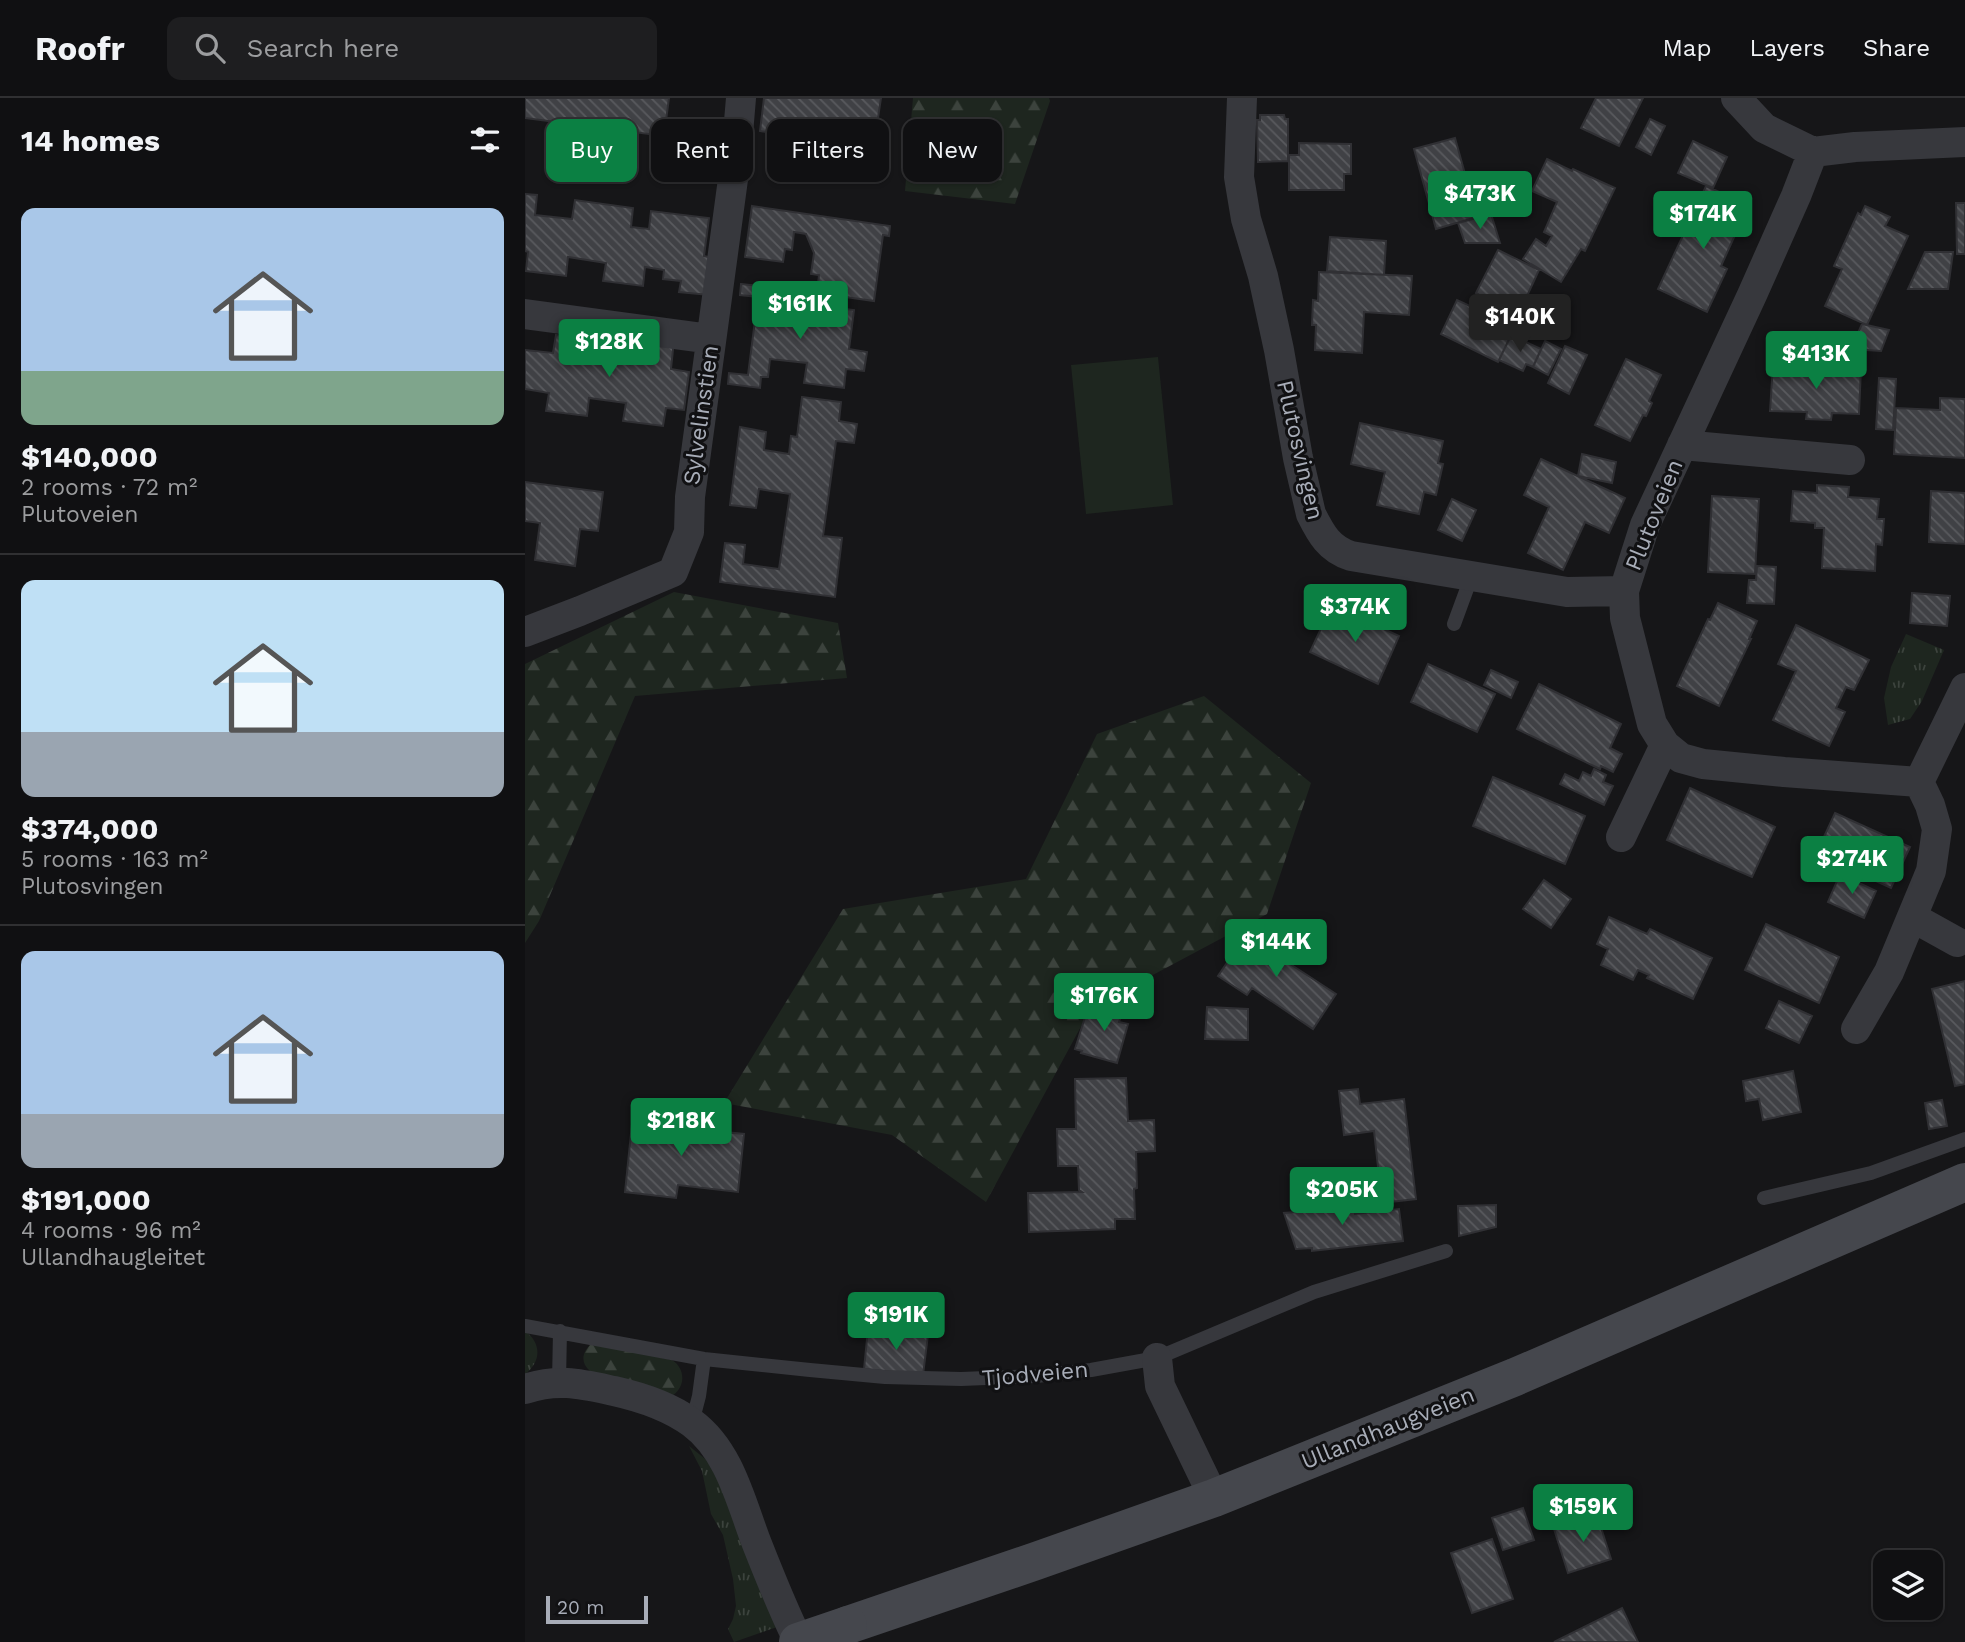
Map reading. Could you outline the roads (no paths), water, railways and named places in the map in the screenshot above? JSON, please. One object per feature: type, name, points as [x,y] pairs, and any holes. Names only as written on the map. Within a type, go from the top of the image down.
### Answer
[{"type":"main road","name":"Ullandhaugveien","points":[[798,1642],[1214,1498],[1528,1371],[1965,1182]]},
{"type":"street","name":"Sylvelinstien","points":[[525,632],[673,572],[689,532],[690,497],[736,157],[741,98]]},
{"type":"street","name":"Plutosvingen","points":[[1242,98],[1239,177],[1246,219],[1263,276],[1311,514],[1321,534],[1340,552],[1567,592],[1624,592]]},
{"type":"street","points":[[1736,98],[1764,128],[1812,152],[1892,144],[1965,142]]},
{"type":"street","name":"Plutoveien","points":[[1665,745],[1652,724],[1625,618],[1624,592],[1645,524],[1796,196],[1812,152]]},
{"type":"street","points":[[525,314],[711,339]]},
{"type":"street","name":"Plutoveien","points":[[1682,445],[1850,460]]},
{"type":"street","points":[[1919,782],[1965,688]]},
{"type":"street","points":[[1621,837],[1665,745],[1681,758],[1703,764],[1919,782]]},
{"type":"street","points":[[1856,1029],[1889,972],[1931,871],[1937,829],[1919,782]]},
{"type":"street","points":[[1912,917],[1958,942]]},
{"type":"street","points":[[1157,1358],[1160,1386],[1214,1498]]},
{"type":"street","points":[[525,1389],[559,1381],[634,1396],[666,1408],[700,1430],[730,1471],[798,1642]]},
{"type":"lane","points":[[1454,624],[1472,575]]},
{"type":"lane","points":[[1764,1198],[1871,1173],[1965,1139]]},
{"type":"lane","name":"Tjodveien","points":[[525,1326],[704,1359],[885,1377],[961,1379],[1035,1376],[1091,1370],[1157,1358],[1314,1292],[1445,1251]]},
{"type":"lane","points":[[559,1381],[560,1331]]},
{"type":"lane","points":[[692,1423],[704,1359]]}]
